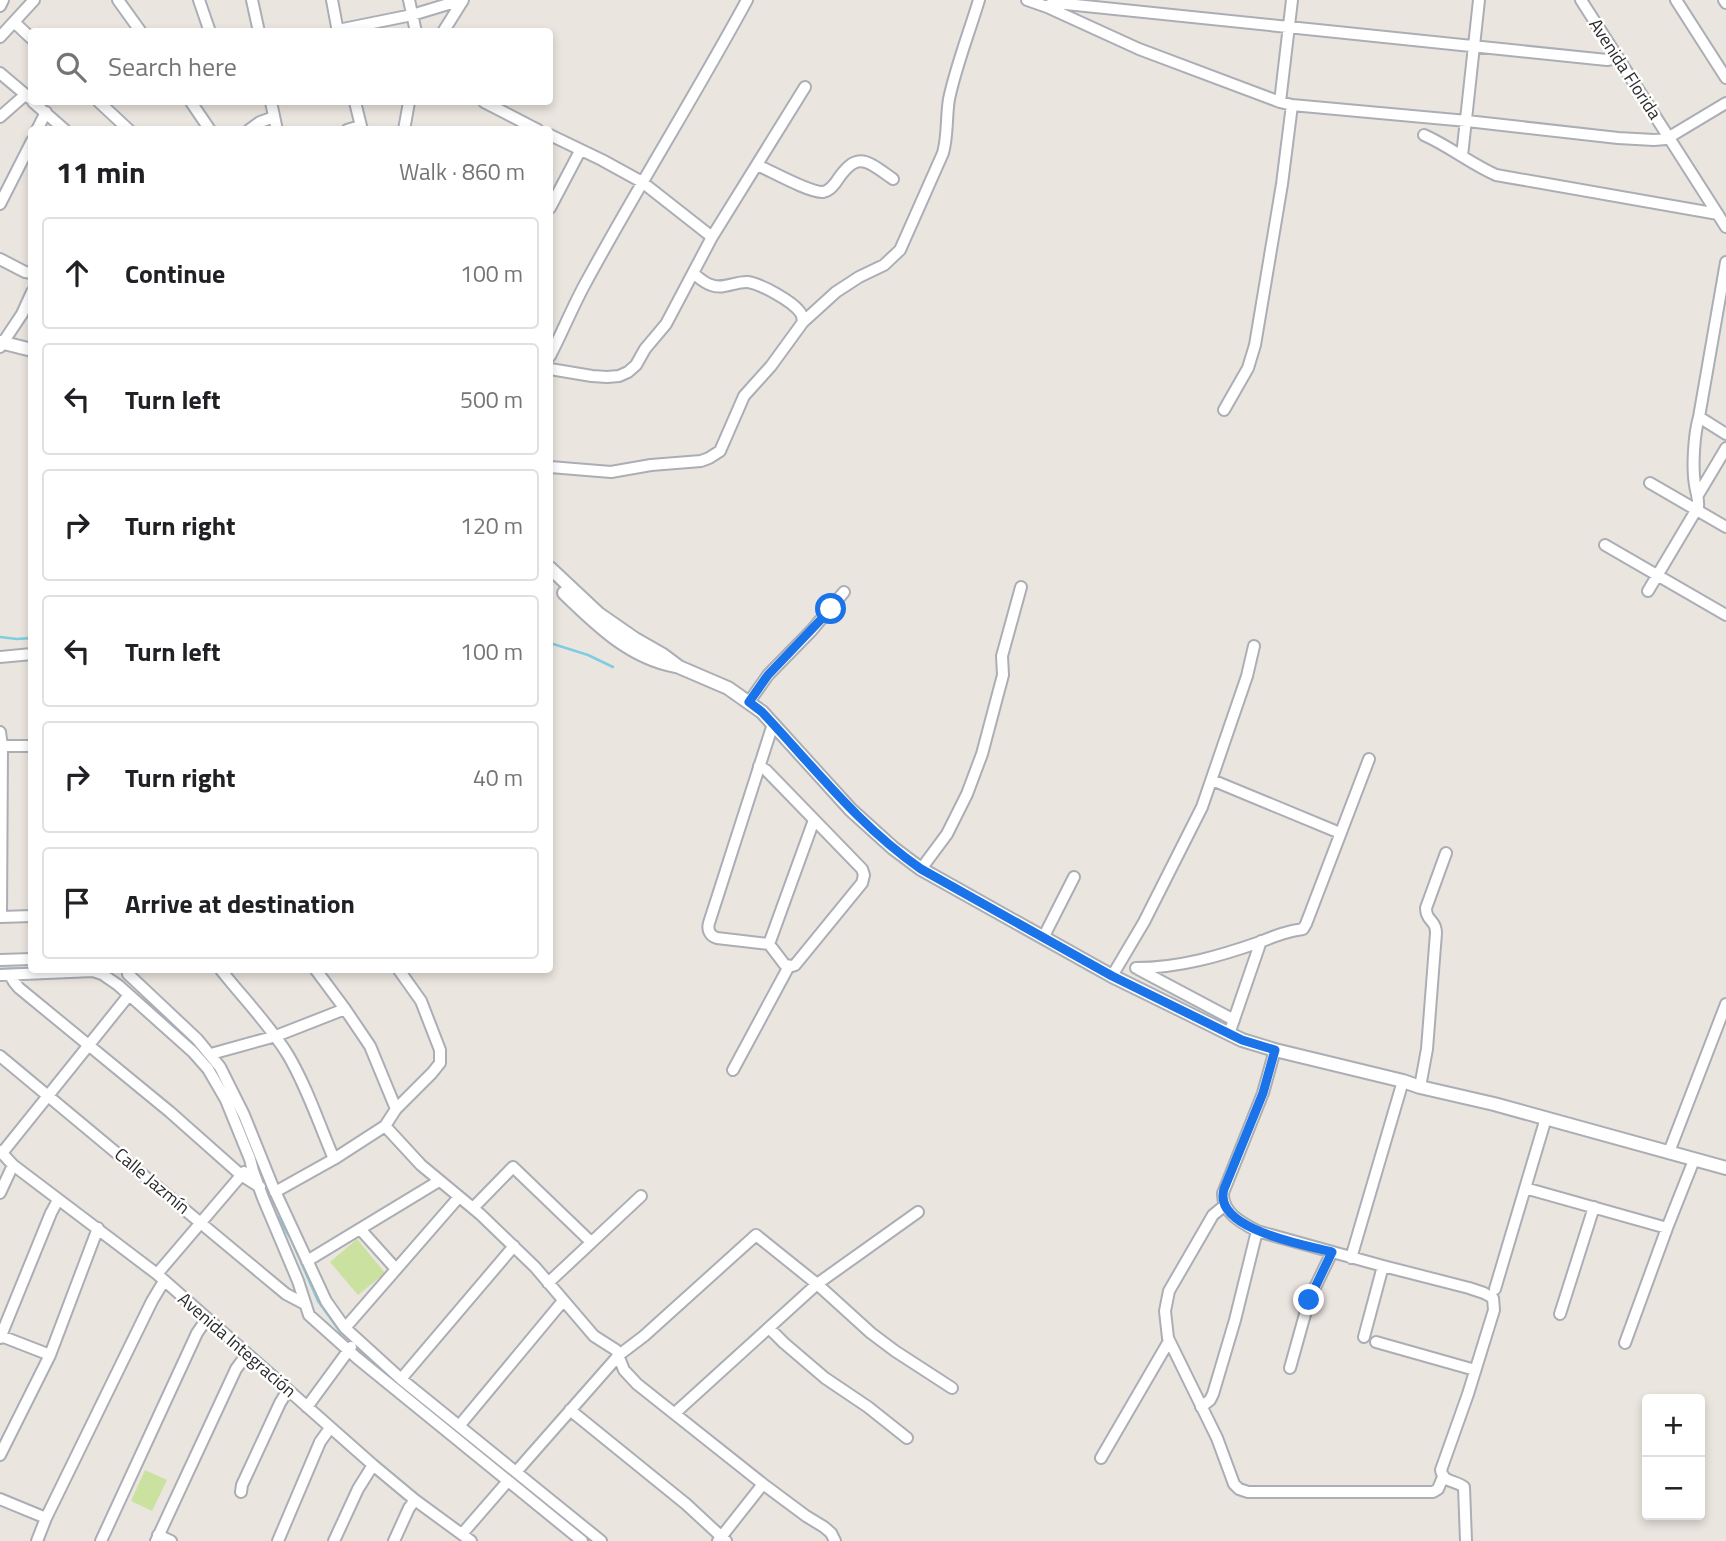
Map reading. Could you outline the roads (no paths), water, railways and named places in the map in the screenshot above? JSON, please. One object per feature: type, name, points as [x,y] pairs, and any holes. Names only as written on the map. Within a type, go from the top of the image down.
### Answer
[{"type":"street","points":[[0,6],[3,0]]},
{"type":"street","points":[[0,37],[34,0]]},
{"type":"street","points":[[118,0],[138,28]]},
{"type":"street","points":[[199,0],[209,28]]},
{"type":"street","points":[[251,0],[258,28]]},
{"type":"street","points":[[332,0],[337,28]]},
{"type":"street","points":[[409,0],[415,28]]},
{"type":"street","points":[[553,350],[584,286],[747,0]]},
{"type":"street","points":[[553,467],[611,472],[701,461],[720,451],[744,396],[771,366],[803,322],[836,292],[884,265],[900,250],[943,153],[952,89],[979,0]]},
{"type":"street","points":[[1027,0],[1139,49],[1286,104],[1659,140],[1670,137],[1726,103]]},
{"type":"street","points":[[1224,410],[1248,368],[1255,345],[1282,184],[1292,0]]},
{"type":"street","points":[[1462,156],[1479,0]]},
{"type":"street","name":"Avenida Florida","points":[[1581,0],[1726,227]]},
{"type":"street","points":[[1676,0],[1726,78]]},
{"type":"street","points":[[352,28],[463,1]]},
{"type":"street","points":[[446,28],[463,1]]},
{"type":"street","points":[[1047,7],[1066,2],[1607,60],[1618,58]]},
{"type":"street","points":[[14,22],[28,34]]},
{"type":"street","points":[[0,73],[28,97]]},
{"type":"street","points":[[553,370],[592,376],[619,376],[636,365],[645,349],[666,324],[712,237],[805,87]]},
{"type":"street","points":[[0,117],[28,100]]},
{"type":"street","points":[[37,105],[61,126]]},
{"type":"street","points":[[102,105],[125,126]]},
{"type":"street","points":[[193,105],[207,126]]},
{"type":"street","points":[[272,105],[276,126]]},
{"type":"street","points":[[356,105],[361,126]]},
{"type":"street","points":[[405,126],[409,105]]},
{"type":"street","points":[[490,105],[530,126]]},
{"type":"street","points":[[39,126],[46,112]]},
{"type":"street","points":[[255,126],[274,117]]},
{"type":"street","points":[[1424,135],[1496,175],[1718,214]]},
{"type":"street","points":[[553,137],[642,182],[712,237]]},
{"type":"street","points":[[0,204],[28,149]]},
{"type":"street","points":[[553,202],[580,151]]},
{"type":"street","points":[[757,165],[813,190],[825,192],[852,162],[861,161],[874,166],[894,179]]},
{"type":"street","points":[[0,259],[28,272]]},
{"type":"street","points":[[1648,591],[1699,503],[1695,478],[1695,429],[1726,262]]},
{"type":"street","points":[[693,273],[708,285],[722,287],[751,282],[793,305],[802,314],[803,322]]},
{"type":"street","points":[[28,301],[1,344],[28,349]]},
{"type":"street","points":[[1699,417],[1726,434]]},
{"type":"street","points":[[1698,495],[1726,448]]},
{"type":"street","points":[[1650,483],[1726,527]]},
{"type":"street","points":[[1605,545],[1726,615]]},
{"type":"street","points":[[553,571],[599,614],[680,667],[728,688],[762,712],[851,810],[892,848],[921,869],[1112,976],[1242,1040],[1494,1104],[1726,1168]]},
{"type":"street","points":[[553,582],[598,626],[629,648],[656,663],[680,667]]},
{"type":"street","points":[[921,869],[947,834],[967,794],[982,754],[1003,675],[1002,656],[1020,587]]},
{"type":"street","points":[[749,702],[768,675],[844,592]]},
{"type":"street","points":[[1112,976],[1144,922],[1202,807],[1247,677],[1254,646]]},
{"type":"street","points":[[0,657],[28,654]]},
{"type":"street","points":[[760,766],[862,869],[864,877],[862,883],[795,965],[789,966],[785,965],[769,944],[717,937],[708,930],[773,724]]},
{"type":"street","points":[[0,732],[1,916],[28,916]]},
{"type":"street","points":[[1,746],[28,746]]},
{"type":"street","points":[[1136,968],[1162,968],[1200,961],[1275,935],[1303,929],[1369,759]]},
{"type":"street","points":[[1212,780],[1340,834]]},
{"type":"street","points":[[769,944],[814,820]]},
{"type":"street","points":[[1420,1087],[1427,1049],[1436,933],[1436,926],[1426,915],[1426,908],[1446,853]]},
{"type":"street","points":[[1043,938],[1074,877]]},
{"type":"street","points":[[1229,1034],[1261,941]]},
{"type":"street","points":[[0,960],[28,959]]},
{"type":"street","points":[[1121,960],[1234,1020]]},
{"type":"street","points":[[733,1070],[789,966]]},
{"type":"street","points":[[5,975],[49,973]]},
{"type":"street","points":[[99,973],[129,995],[208,1069],[226,1100],[309,1315],[347,1350],[582,1541]]},
{"type":"street","points":[[114,982],[130,973]]},
{"type":"street","points":[[135,973],[211,1054],[233,1090],[307,1261],[326,1301],[345,1328],[401,1379],[601,1541]]},
{"type":"street","points":[[224,973],[276,1036],[289,1056],[334,1159]]},
{"type":"street","points":[[318,973],[370,1046],[396,1109]]},
{"type":"street","points":[[5,975],[242,1175],[258,1186],[274,1189],[334,1159],[385,1126],[396,1109],[432,1073],[440,1060],[440,1050],[421,1001],[400,973]]},
{"type":"street","points":[[1,1152],[129,995]]},
{"type":"street","points":[[1669,1152],[1726,1004]]},
{"type":"street","points":[[211,1054],[276,1036],[345,1009]]},
{"type":"street","points":[[1275,1050],[1263,1093],[1224,1189],[1224,1206],[1258,1231],[1469,1288],[1493,1298],[1494,1310],[1441,1474],[1446,1480],[1464,1487],[1466,1541]]},
{"type":"street","name":"Calle Jazmín","points":[[0,1056],[286,1294],[304,1304]]},
{"type":"street","points":[[1351,1258],[1403,1081]]},
{"type":"street","points":[[1495,1289],[1546,1118]]},
{"type":"street","points":[[385,1126],[421,1165],[514,1246],[594,1336],[613,1347],[624,1370],[637,1384],[763,1484],[824,1527],[835,1541]]},
{"type":"street","name":"Avenida Integración","points":[[1,1152],[13,1165],[160,1278],[330,1428],[461,1537]]},
{"type":"street","points":[[1625,1343],[1694,1160]]},
{"type":"street","points":[[0,1194],[13,1165]]},
{"type":"street","points":[[37,1541],[152,1301],[160,1278],[201,1223],[251,1166]]},
{"type":"street","points":[[472,1208],[513,1167],[591,1242]]},
{"type":"street","points":[[307,1261],[439,1181]]},
{"type":"street","points":[[1525,1188],[1667,1228]]},
{"type":"street","points":[[548,1283],[641,1196]]},
{"type":"street","points":[[345,1328],[459,1197]]},
{"type":"street","points":[[50,1355],[1,1337],[58,1200]]},
{"type":"street","points":[[1224,1206],[1213,1215],[1169,1292],[1165,1320],[1169,1341],[1217,1438],[1234,1484],[1244,1491],[1433,1492],[1438,1489],[1443,1477]]},
{"type":"street","points":[[1560,1314],[1594,1207]]},
{"type":"street","points":[[675,1413],[817,1284],[918,1212]]},
{"type":"street","points":[[0,1455],[50,1355],[98,1228]]},
{"type":"street","points":[[360,1229],[396,1269]]},
{"type":"street","points":[[1201,1406],[1210,1400],[1213,1394],[1258,1231]]},
{"type":"street","points":[[516,1472],[619,1355],[644,1336],[756,1235],[817,1284],[871,1333],[952,1388]]},
{"type":"street","points":[[401,1379],[514,1246]]},
{"type":"street","points":[[1290,1368],[1309,1300],[1332,1252]]},
{"type":"street","points":[[1364,1337],[1383,1266]]},
{"type":"street","points":[[459,1426],[563,1301]]},
{"type":"street","points":[[102,1541],[197,1333],[206,1320]]},
{"type":"street","points":[[769,1328],[825,1378],[907,1438]]},
{"type":"street","points":[[307,1407],[347,1350],[358,1339]]},
{"type":"street","points":[[1101,1458],[1169,1341]]},
{"type":"street","points":[[1376,1342],[1475,1370]]},
{"type":"street","points":[[171,1541],[157,1538],[236,1369],[247,1354]]},
{"type":"street","points":[[241,1492],[288,1390]]},
{"type":"street","points":[[570,1410],[686,1504],[722,1540],[763,1484]]},
{"type":"street","points":[[278,1541],[320,1442],[330,1428]]},
{"type":"street","points":[[334,1541],[358,1489],[373,1465]]},
{"type":"street","points":[[461,1537],[508,1481]]},
{"type":"street","points":[[0,1499],[46,1518]]},
{"type":"street","points":[[394,1541],[415,1500]]},
{"type":"waterway","points":[[0,637],[28,638]]},
{"type":"waterway","points":[[553,644],[588,655],[613,667]]},
{"type":"waterway","points":[[0,969],[28,968]]},
{"type":"waterway","points":[[184,1034],[205,1058]]},
{"type":"waterway","points":[[274,1211],[291,1239],[318,1301],[341,1333]]},
{"type":"waterway","points":[[365,1355],[387,1374]]}]
